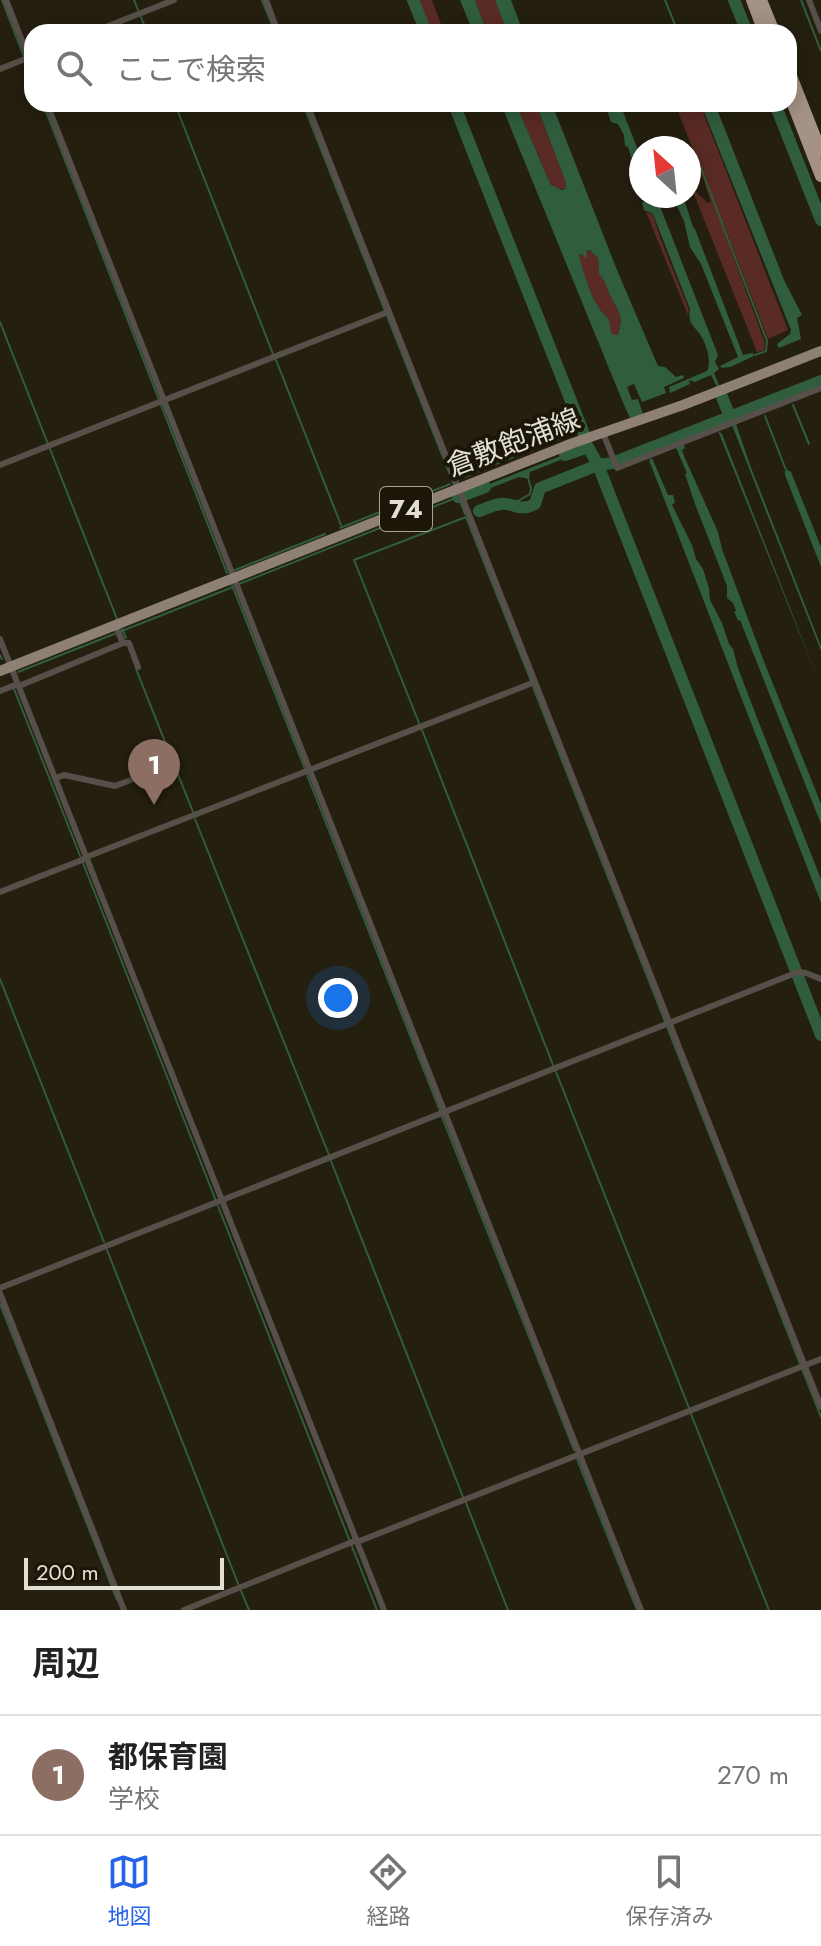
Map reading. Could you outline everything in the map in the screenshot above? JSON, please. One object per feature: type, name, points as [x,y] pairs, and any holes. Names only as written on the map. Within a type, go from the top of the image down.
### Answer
[{"type":"highway","points":[[752,0],[761,24]]},
{"type":"highway","points":[[761,0],[771,24]]},
{"type":"highway","points":[[797,91],[821,152]]},
{"type":"highway","points":[[796,112],[821,176]]},
{"type":"main road","name":"倉敷飽浦線","points":[[5,668],[118,630],[459,488],[821,351]]},
{"type":"street","points":[[6,0],[24,43]]},
{"type":"street","points":[[113,24],[174,0]]},
{"type":"street","points":[[266,0],[275,24]]},
{"type":"street","points":[[809,0],[821,31]]},
{"type":"street","points":[[0,69],[24,59]]},
{"type":"street","points":[[50,112],[161,401],[236,583],[641,1610]]},
{"type":"street","points":[[310,112],[386,313],[459,488],[667,1025],[821,1407]]},
{"type":"street","points":[[0,465],[386,313]]},
{"type":"street","points":[[603,433],[617,468],[821,388]]},
{"type":"street","points":[[118,630],[123,643]]},
{"type":"street","points":[[0,639],[5,668],[56,778],[354,1542],[384,1610]]},
{"type":"street","points":[[0,691],[123,643],[129,643],[138,667]]},
{"type":"street","points":[[0,892],[535,682]]},
{"type":"street","points":[[56,778],[64,775],[115,786],[170,765]]},
{"type":"street","points":[[124,1610],[0,1290],[796,973],[821,979]]},
{"type":"street","points":[[184,1610],[821,1359]]},
{"type":"shaded area","points":[[415,0],[432,0],[441,24],[425,24]]},
{"type":"shaded area","points":[[460,0],[475,0],[484,24],[470,24]]},
{"type":"shaded area","points":[[475,0],[495,0],[504,24],[484,24]]},
{"type":"shaded area","points":[[495,0],[511,0],[520,24],[504,24]]},
{"type":"shaded area","points":[[504,112],[519,112],[551,185],[562,190],[566,188],[565,180],[539,112],[555,112],[658,366],[665,367],[676,377],[683,375],[684,378],[664,387],[666,393],[642,402],[634,384],[627,387],[632,400],[638,399],[643,414],[630,418]],"holes":[[[590,250],[598,258],[599,274],[620,314],[618,335],[611,332],[609,319],[594,300],[579,254],[586,259]]]},
{"type":"shaded area","points":[[519,112],[539,112],[566,188],[551,185]]},
{"type":"shaded area","points":[[608,112],[623,112],[632,136],[629,136],[629,150],[625,146],[618,124],[611,122]]},
{"type":"shaded area","points":[[678,112],[703,112],[788,330],[768,339],[721,222],[765,343],[764,350],[757,352],[699,208],[701,197],[711,202],[701,172],[701,136],[688,136]]},
{"type":"shaded area","points":[[704,112],[718,112],[784,280],[802,315],[797,318],[801,339],[779,348],[777,344],[791,330]]},
{"type":"shaded area","points":[[661,208],[718,355],[715,362],[719,369],[714,373],[720,387],[711,375],[695,382],[689,380],[690,384],[670,393],[669,387],[707,371],[709,357],[704,341],[690,320],[690,309],[653,214],[644,210]]},
{"type":"shaded area","points":[[678,208],[687,208],[743,355],[753,353],[754,356],[730,367],[720,366],[738,357],[701,264],[690,247]]},
{"type":"shaded area","points":[[646,212],[653,215],[689,310],[688,315]]},
{"type":"shaded area","points":[[590,250],[598,258],[599,274],[620,314],[618,335],[611,332],[609,319],[594,300],[585,276],[579,254]]},
{"type":"shaded area","points":[[736,424],[821,646],[821,651],[732,425]]},
{"type":"shaded area","points":[[718,431],[722,434],[821,687]]},
{"type":"shaded area","points":[[683,444],[684,456],[718,532],[763,659],[821,804],[821,824],[733,603],[727,598],[727,586],[676,448]]},
{"type":"shaded area","points":[[578,449],[578,453],[530,472],[529,479],[519,477],[475,494],[472,491]]},
{"type":"shaded area","points":[[652,458],[668,495],[673,495],[675,502],[672,505],[703,569],[710,600],[733,649],[821,879],[821,903],[649,460]]},
{"type":"shaded area","points":[[788,470],[821,547],[821,567],[785,475]]},
{"type":"waterway","points":[[2,0],[24,57]]},
{"type":"waterway","points":[[134,0],[138,10]]},
{"type":"waterway","points":[[262,0],[272,24]]},
{"type":"waterway","points":[[413,0],[423,24]]},
{"type":"waterway","points":[[665,0],[675,24]]},
{"type":"waterway","points":[[734,0],[744,24]]},
{"type":"waterway","points":[[801,0],[821,51]]},
{"type":"waterway","points":[[141,17],[144,24]]},
{"type":"waterway","points":[[46,112],[227,573]]},
{"type":"waterway","points":[[178,112],[273,354]]},
{"type":"waterway","points":[[306,112],[454,485]]},
{"type":"waterway","points":[[457,112],[584,434]]},
{"type":"waterway","points":[[778,112],[821,220]]},
{"type":"waterway","points":[[701,168],[767,341],[766,351],[755,355]]},
{"type":"waterway","points":[[0,322],[48,444]]},
{"type":"waterway","points":[[276,360],[341,525]]},
{"type":"waterway","points":[[565,455],[588,447],[598,465],[612,463],[821,381]]},
{"type":"waterway","points":[[722,397],[730,417]]},
{"type":"waterway","points":[[793,405],[809,444]]},
{"type":"waterway","points":[[765,416],[786,470]]},
{"type":"waterway","points":[[459,479],[582,429]]},
{"type":"waterway","points":[[50,449],[117,619]]},
{"type":"waterway","points":[[479,511],[500,504],[529,507],[535,504],[540,488],[598,465],[821,1035]]},
{"type":"waterway","points":[[511,505],[530,494],[528,478]]},
{"type":"waterway","points":[[340,528],[450,484]]},
{"type":"waterway","points":[[458,497],[485,487]]},
{"type":"waterway","points":[[458,496],[465,514]]},
{"type":"waterway","points":[[239,584],[458,497]]},
{"type":"waterway","points":[[419,723],[354,560],[466,517],[531,681]]},
{"type":"waterway","points":[[235,570],[325,534]]},
{"type":"waterway","points":[[232,585],[305,769]]},
{"type":"waterway","points":[[18,672],[233,587]]},
{"type":"waterway","points":[[122,629],[126,638]]},
{"type":"waterway","points":[[0,655],[2,659]]},
{"type":"waterway","points":[[136,669],[193,812]]},
{"type":"waterway","points":[[533,687],[821,1417]]},
{"type":"waterway","points":[[14,689],[81,858]]},
{"type":"waterway","points":[[422,730],[553,1065]]},
{"type":"waterway","points":[[307,775],[440,1111]]},
{"type":"waterway","points":[[195,819],[329,1155]]},
{"type":"waterway","points":[[83,863],[216,1201]]},
{"type":"waterway","points":[[0,979],[104,1242]]},
{"type":"waterway","points":[[556,1072],[689,1408]]},
{"type":"waterway","points":[[442,1117],[574,1450]]},
{"type":"waterway","points":[[331,1161],[463,1497]]},
{"type":"waterway","points":[[218,1206],[377,1610]]},
{"type":"waterway","points":[[107,1250],[239,1586]]},
{"type":"waterway","points":[[0,1304],[117,1600]]},
{"type":"waterway","points":[[691,1414],[769,1610]]},
{"type":"waterway","points":[[577,1459],[637,1610]]},
{"type":"waterway","points":[[466,1503],[508,1610]]},
{"type":"waterway","points":[[241,1591],[249,1610]]},
{"type":"place","name":"都保育園","points":[[154,805]]}]
